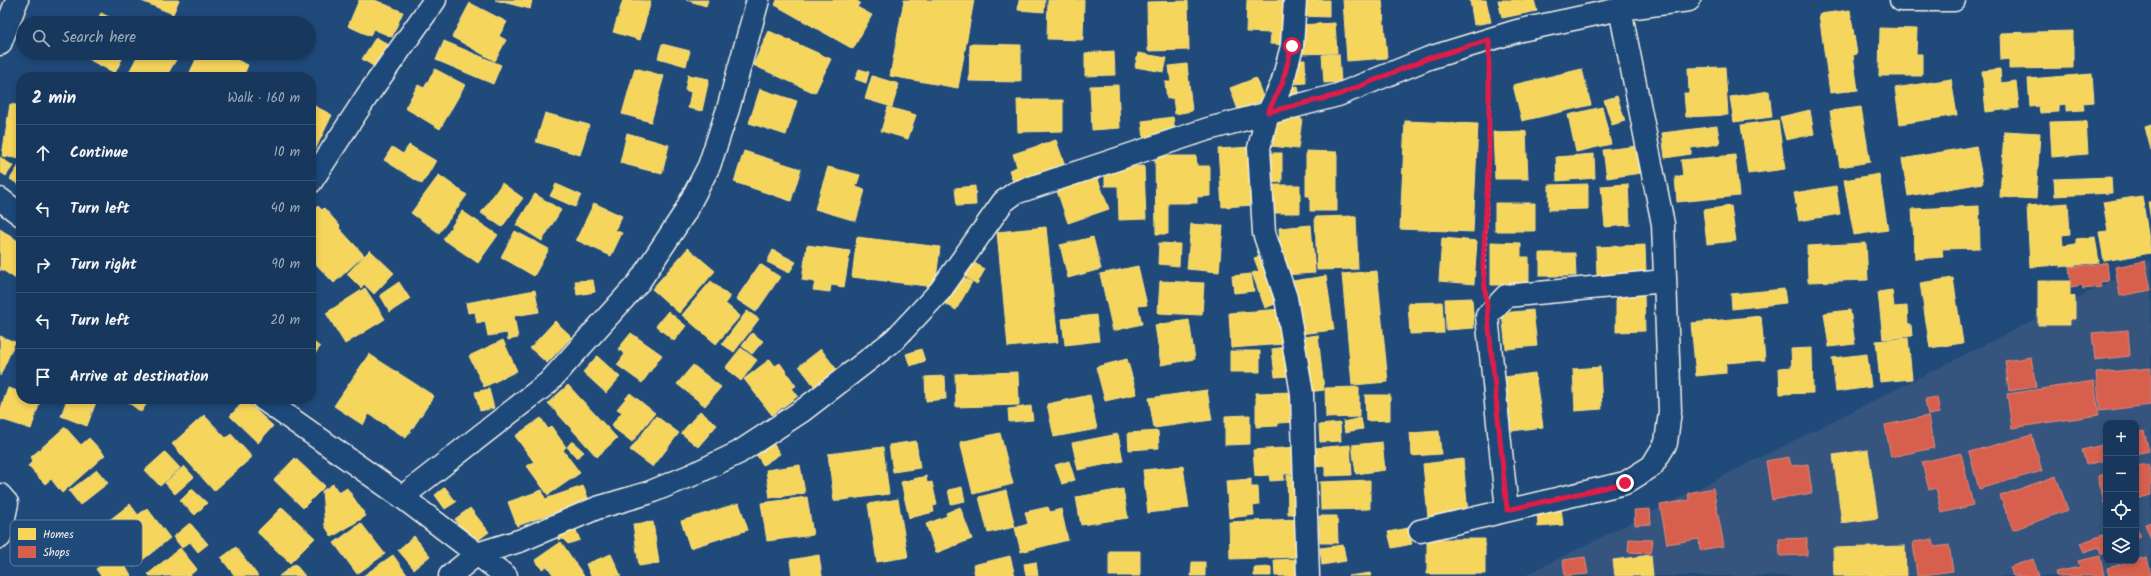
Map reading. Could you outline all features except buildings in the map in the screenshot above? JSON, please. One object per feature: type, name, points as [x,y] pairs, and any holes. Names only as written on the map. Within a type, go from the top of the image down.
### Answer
[{"type":"street","points":[[0,44],[17,0]]},
{"type":"street","points":[[316,174],[376,83],[435,0]]},
{"type":"street","points":[[402,497],[548,383],[639,282],[684,214],[709,166],[728,109],[758,0]]},
{"type":"street","points":[[1295,0],[1292,46],[1282,84],[1268,112],[1259,148],[1264,233],[1286,298],[1302,394],[1308,576]]},
{"type":"street","points":[[450,576],[477,554],[522,540],[597,508],[648,493],[692,475],[738,453],[802,410],[894,340],[940,291],[1003,202],[1015,193],[1208,129],[1268,112],[1338,95],[1429,58],[1517,31],[1620,9],[1689,0]]},
{"type":"street","points":[[1901,0],[1954,0]]},
{"type":"street","points":[[1420,531],[1625,483],[1652,466],[1666,443],[1670,410],[1663,224],[1620,9]]},
{"type":"street","points":[[0,199],[16,211]]},
{"type":"street","points":[[1507,510],[1487,316],[1506,296],[1665,281]]},
{"type":"street","points":[[269,404],[402,497],[506,576]]},
{"type":"street","points":[[0,495],[7,502],[0,537]]},
{"type":"path","points":[[1487,316],[1483,267],[1489,153],[1489,40]]},
{"type":"shaded area","points":[[2151,261],[2151,576],[1524,576]]},
{"type":"route","points":[[1292,46],[1282,84],[1268,112],[1338,95],[1429,58],[1489,40],[1489,153],[1483,267],[1507,510],[1625,483]]}]
